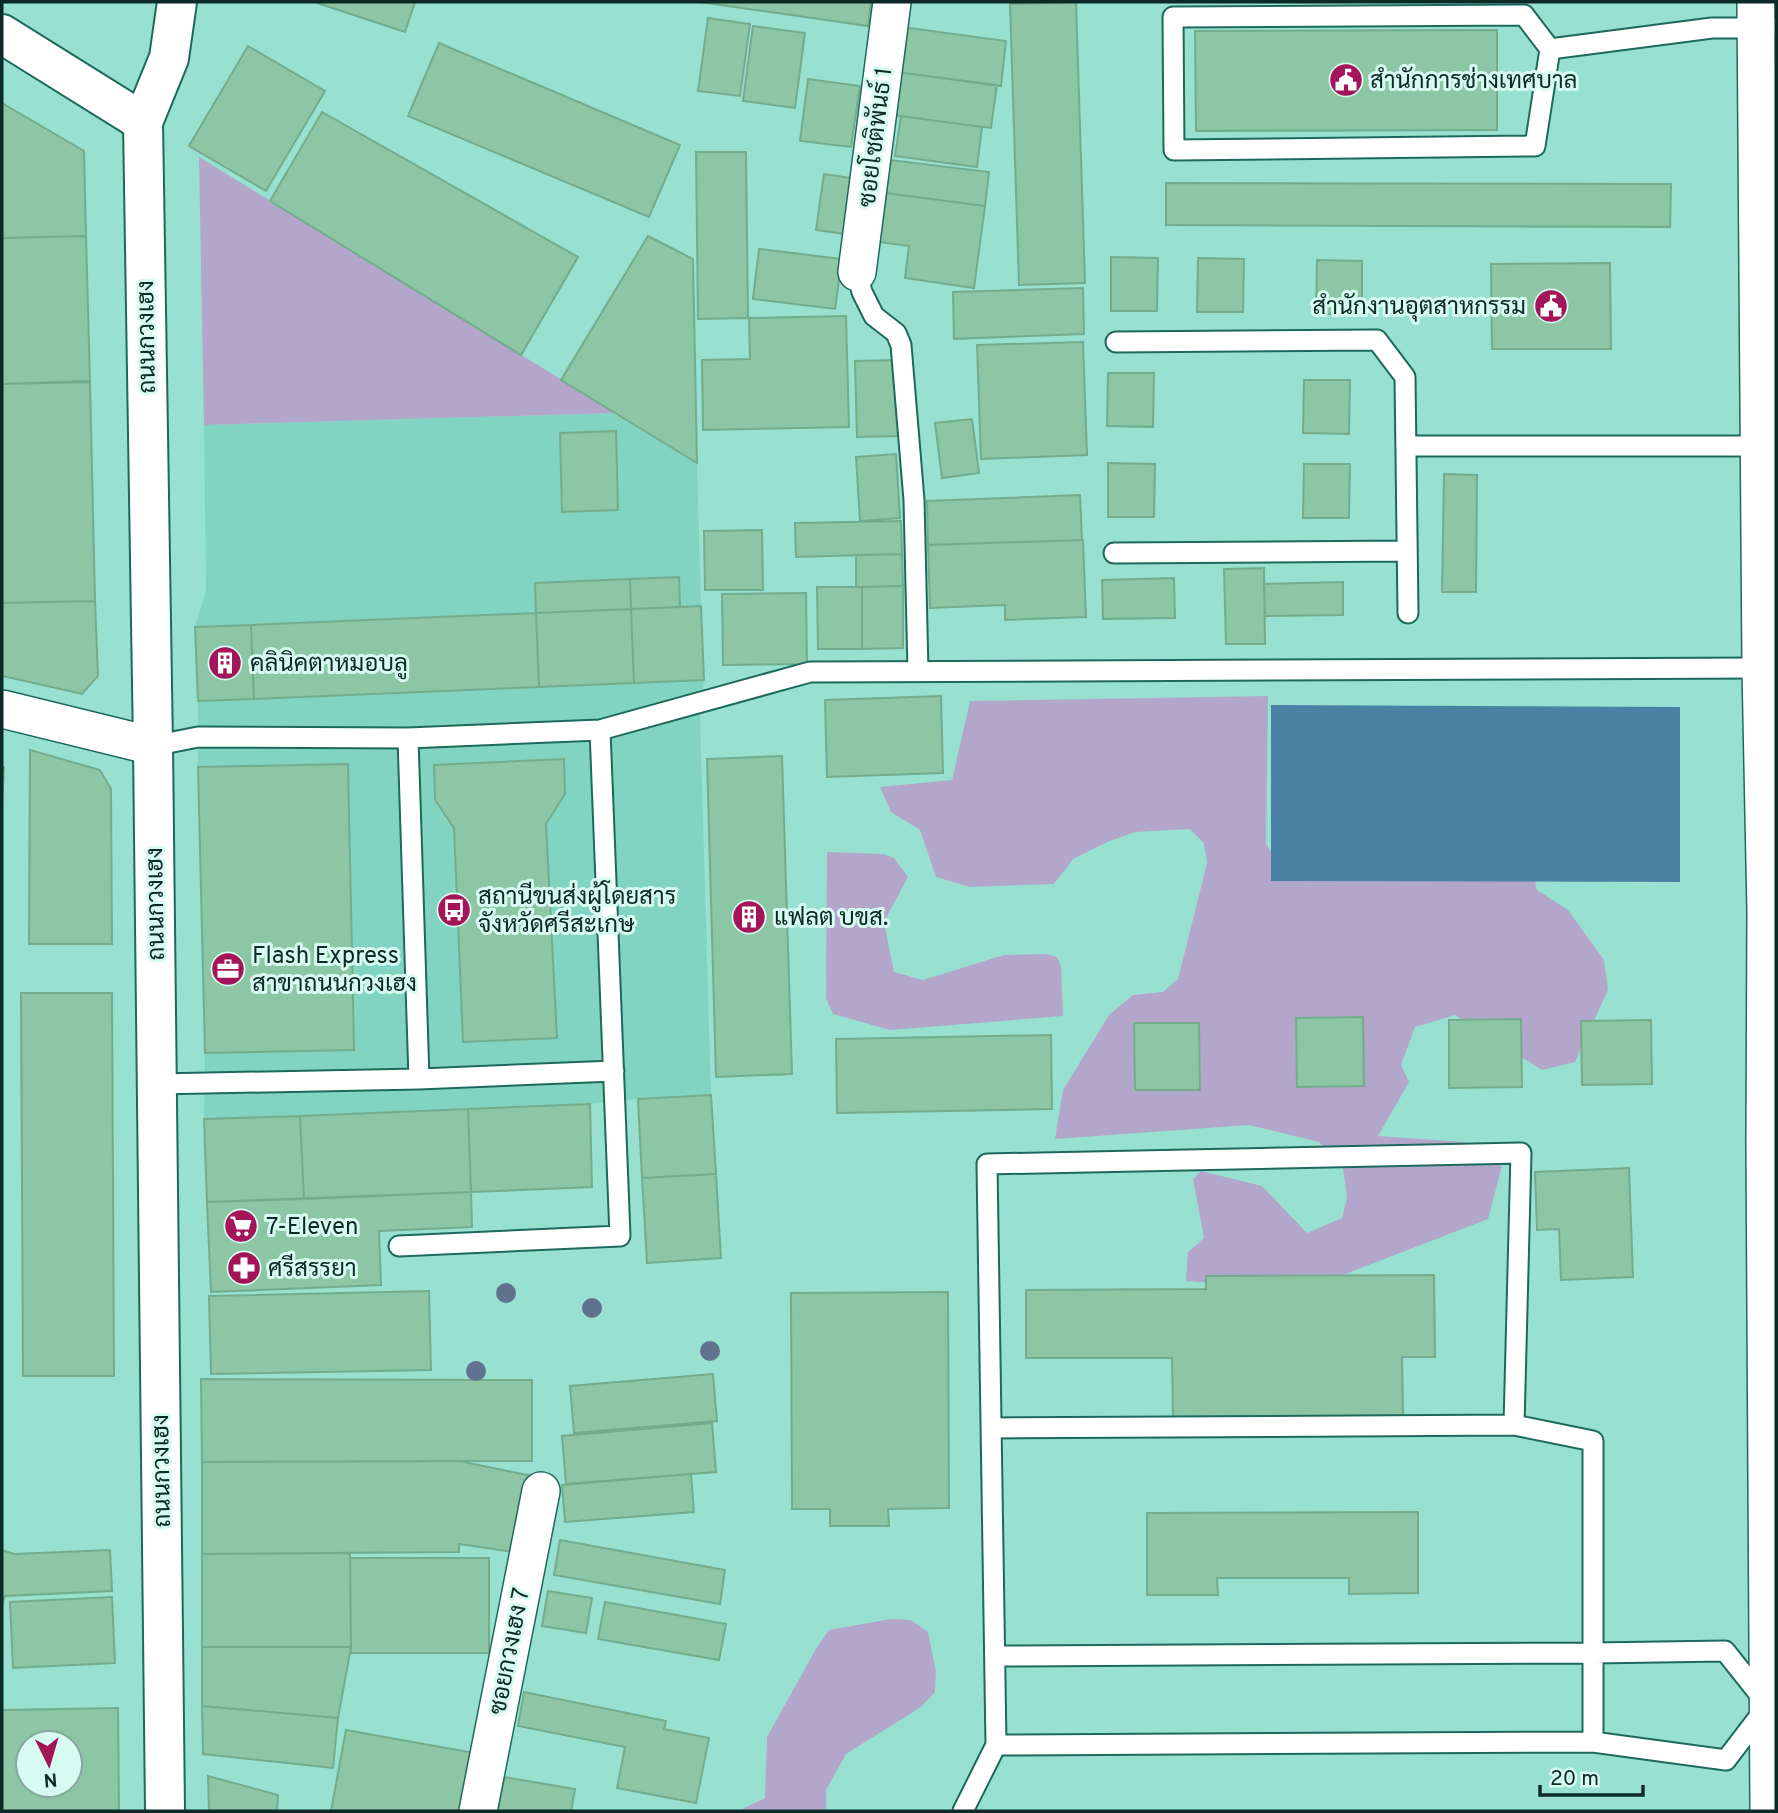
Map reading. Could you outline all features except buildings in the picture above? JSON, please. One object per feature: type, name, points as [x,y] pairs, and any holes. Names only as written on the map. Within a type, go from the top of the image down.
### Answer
[{"type":"street","name":"ถนนกวงเฮง","points":[[165,1811],[143,122],[169,58],[177,2]]},
{"type":"street","name":"ซอยโชติพันธ์ 1","points":[[857,272],[892,2]]},
{"type":"street","points":[[1763,19],[1759,446],[1761,668],[1771,911],[1769,1811]]},
{"type":"street","points":[[2,34],[143,122]]},
{"type":"street","points":[[2,709],[153,746]]},
{"type":"street","name":"ซอยกวงเฮง 7","points":[[478,1811],[541,1491]]},
{"type":"lane","points":[[1524,15],[1550,49],[1535,146],[1174,150],[1173,17],[1524,15]]},
{"type":"lane","points":[[1550,49],[1712,29],[1763,19]]},
{"type":"lane","points":[[857,272],[862,292],[874,316],[896,333],[901,345],[914,500],[918,671]]},
{"type":"lane","points":[[1116,342],[1377,340],[1405,377],[1408,614]]},
{"type":"lane","points":[[1406,446],[1759,446]]},
{"type":"lane","points":[[1114,553],[1407,551]]},
{"type":"lane","points":[[153,746],[198,737],[408,738],[600,730],[810,672],[1761,668]]},
{"type":"lane","points":[[399,1246],[620,1236],[600,730]]},
{"type":"lane","points":[[408,738],[419,1079]]},
{"type":"lane","points":[[157,1084],[419,1079],[614,1071]]},
{"type":"lane","points":[[963,1811],[996,1745],[987,1164],[1521,1153],[1514,1425]]},
{"type":"lane","points":[[992,1428],[1514,1425],[1593,1441],[1593,1742]]},
{"type":"lane","points":[[995,1656],[1725,1651],[1768,1705],[1726,1760],[1593,1742],[996,1745]]},
{"type":"shaded area","points":[[199,157],[616,413],[204,425]]},
{"type":"shaded area","name":"สถานีขนส่งผู้โดยสาร จังหวัดศรีสะเกษ","points":[[616,413],[697,463],[701,606],[631,609],[635,683],[704,680],[700,717],[711,1095],[590,1104],[204,1119],[205,1053],[195,627],[206,591],[204,425]]},
{"type":"shaded area","points":[[1268,696],[1266,843],[1280,870],[1530,860],[1537,890],[1568,910],[1604,960],[1608,990],[1575,1062],[1542,1070],[1455,1015],[1415,1027],[1401,1065],[1409,1082],[1378,1136],[1464,1142],[1504,1158],[1488,1219],[1304,1290],[1186,1281],[1188,1252],[1204,1238],[1193,1179],[1201,1171],[1262,1186],[1307,1233],[1342,1218],[1347,1198],[1343,1168],[1319,1142],[1249,1125],[1055,1139],[1063,1090],[1109,1015],[1133,995],[1163,992],[1178,979],[1207,863],[1204,843],[1190,829],[1135,832],[1073,859],[1054,884],[970,887],[936,877],[920,830],[891,812],[880,787],[952,780],[970,701]]},
{"type":"shaded area","points":[[827,852],[883,854],[894,858],[908,877],[884,922],[894,972],[923,980],[1004,955],[1046,954],[1057,957],[1061,966],[1063,1016],[890,1030],[833,1014],[826,998]]},
{"type":"shaded area","points":[[891,1619],[911,1620],[928,1632],[936,1672],[935,1692],[921,1707],[846,1754],[826,1790],[826,1811],[738,1811],[765,1798],[767,1737],[829,1630]]},
{"type":"water","points":[[1271,705],[1680,707],[1680,882],[1271,881]]},
{"type":"place","name":"สำนักการช่างเทศบาล","points":[[1346,80]]},
{"type":"place","name":"สำนักงานอุตสาหกรรม","points":[[1551,306]]},
{"type":"place","name":"คลินิคตาหมอบลู","points":[[225,663]]},
{"type":"place","name":"สถานีขนส่งผู้โดยสาร จังหวัดศรีสะเกษ","points":[[454,910]]},
{"type":"place","name":"แฟลต บขส.","points":[[749,917]]},
{"type":"place","name":"Flash Express สาขาถนนกวงเฮง","points":[[228,969]]},
{"type":"place","name":"7-Eleven","points":[[241,1226]]},
{"type":"place","name":"ศรีสรรยา","points":[[244,1268]]}]
